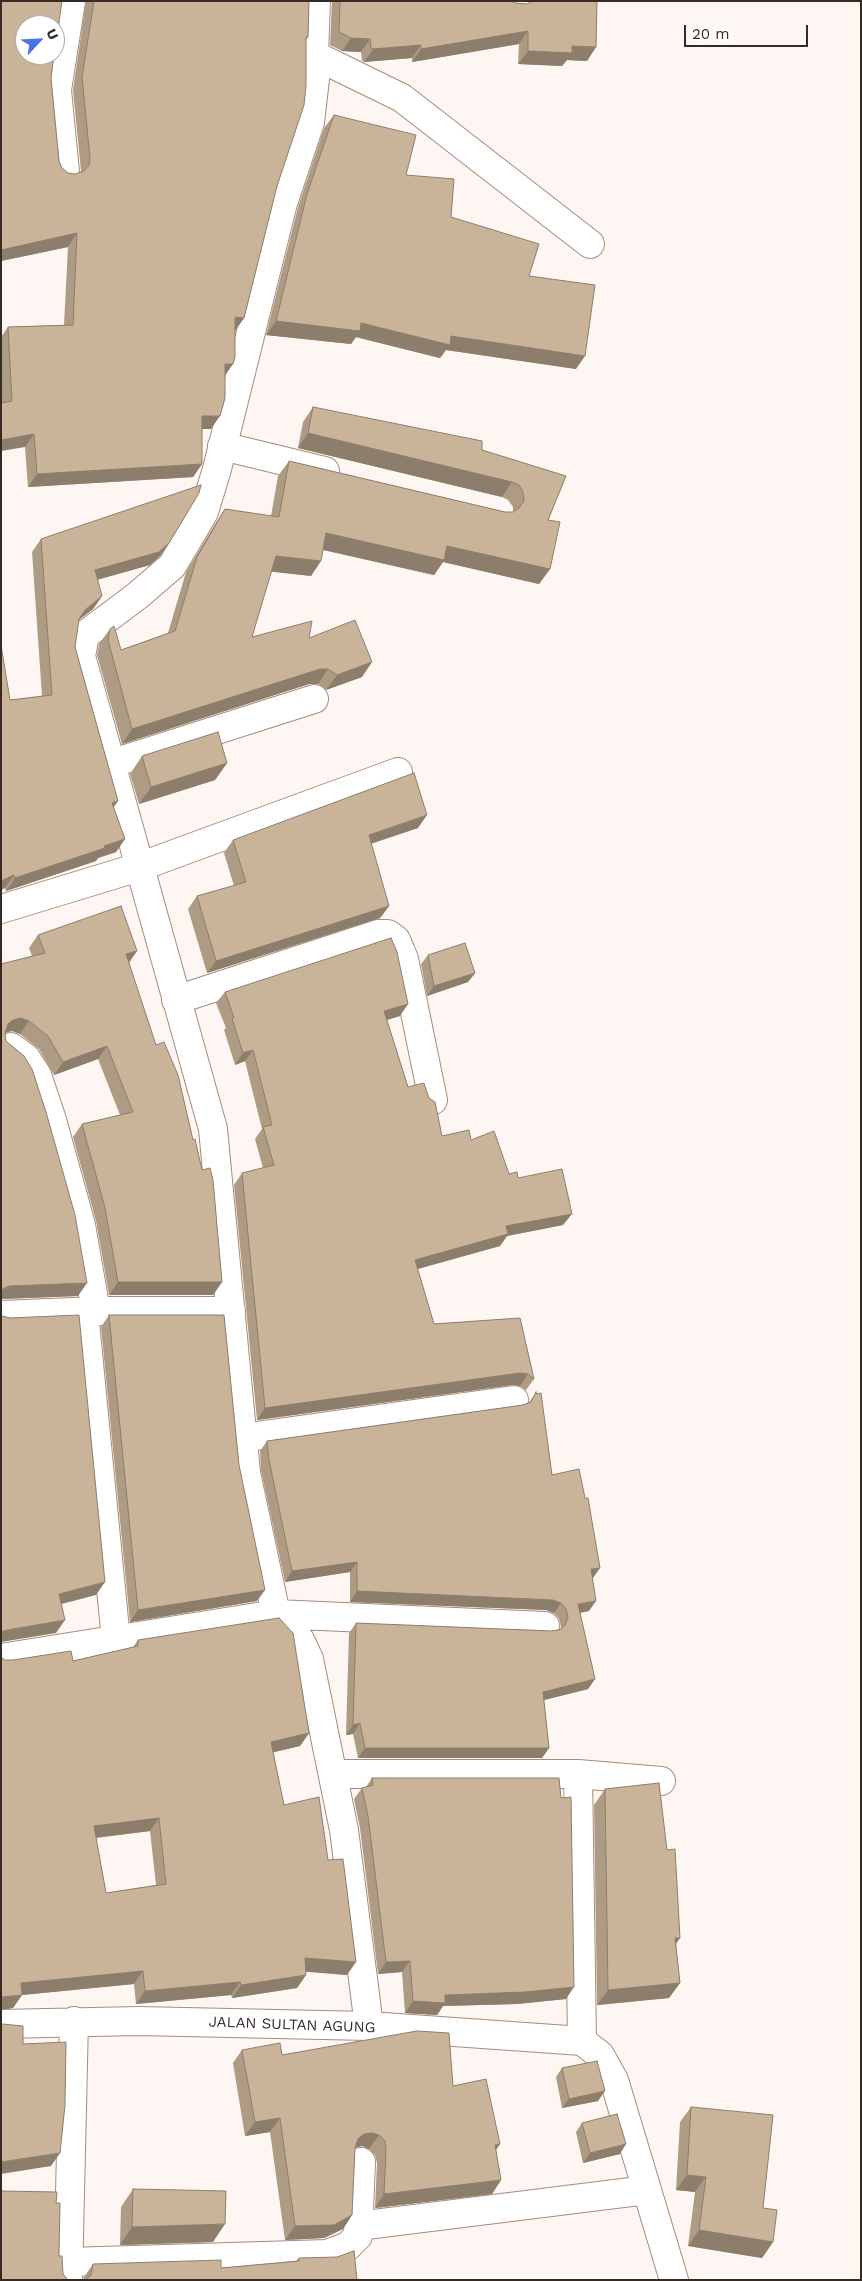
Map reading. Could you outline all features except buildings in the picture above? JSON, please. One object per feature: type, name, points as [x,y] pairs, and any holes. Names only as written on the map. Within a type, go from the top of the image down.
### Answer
[{"type":"street","points":[[65,172],[56,90],[70,1]]},
{"type":"street","points":[[316,1],[310,122],[283,203],[204,512],[172,566],[138,596],[85,636],[80,656],[213,1129],[246,1472],[276,1614],[300,1640],[309,1659],[344,1830],[369,2026]]},
{"type":"street","points":[[314,67],[402,98],[590,244]]},
{"type":"street","points":[[222,446],[346,476]]},
{"type":"street","points":[[110,764],[314,699]]},
{"type":"street","points":[[1,909],[139,866],[398,772]]},
{"type":"street","points":[[176,1000],[378,934],[388,934],[396,940],[404,958],[433,1100]]},
{"type":"street","points":[[11,1047],[26,1058],[37,1075],[52,1120],[81,1225],[90,1311],[116,1640]]},
{"type":"street","points":[[1,1315],[90,1311],[232,1311]]},
{"type":"street","points":[[242,1438],[514,1400]]},
{"type":"street","points":[[1,1658],[276,1614],[545,1626]]},
{"type":"street","points":[[334,1774],[578,1774],[661,1781]]},
{"type":"street","points":[[578,1774],[582,2041],[600,2055],[614,2080],[674,2280]]},
{"type":"street","points":[[74,2021],[69,2271],[327,2254],[348,2246],[358,2236],[361,2162]]},
{"type":"street","name":"JALAN SULTAN AGUNG","points":[[1,2024],[74,2021],[369,2026],[582,2041]]},
{"type":"street","points":[[358,2226],[647,2190]]}]
